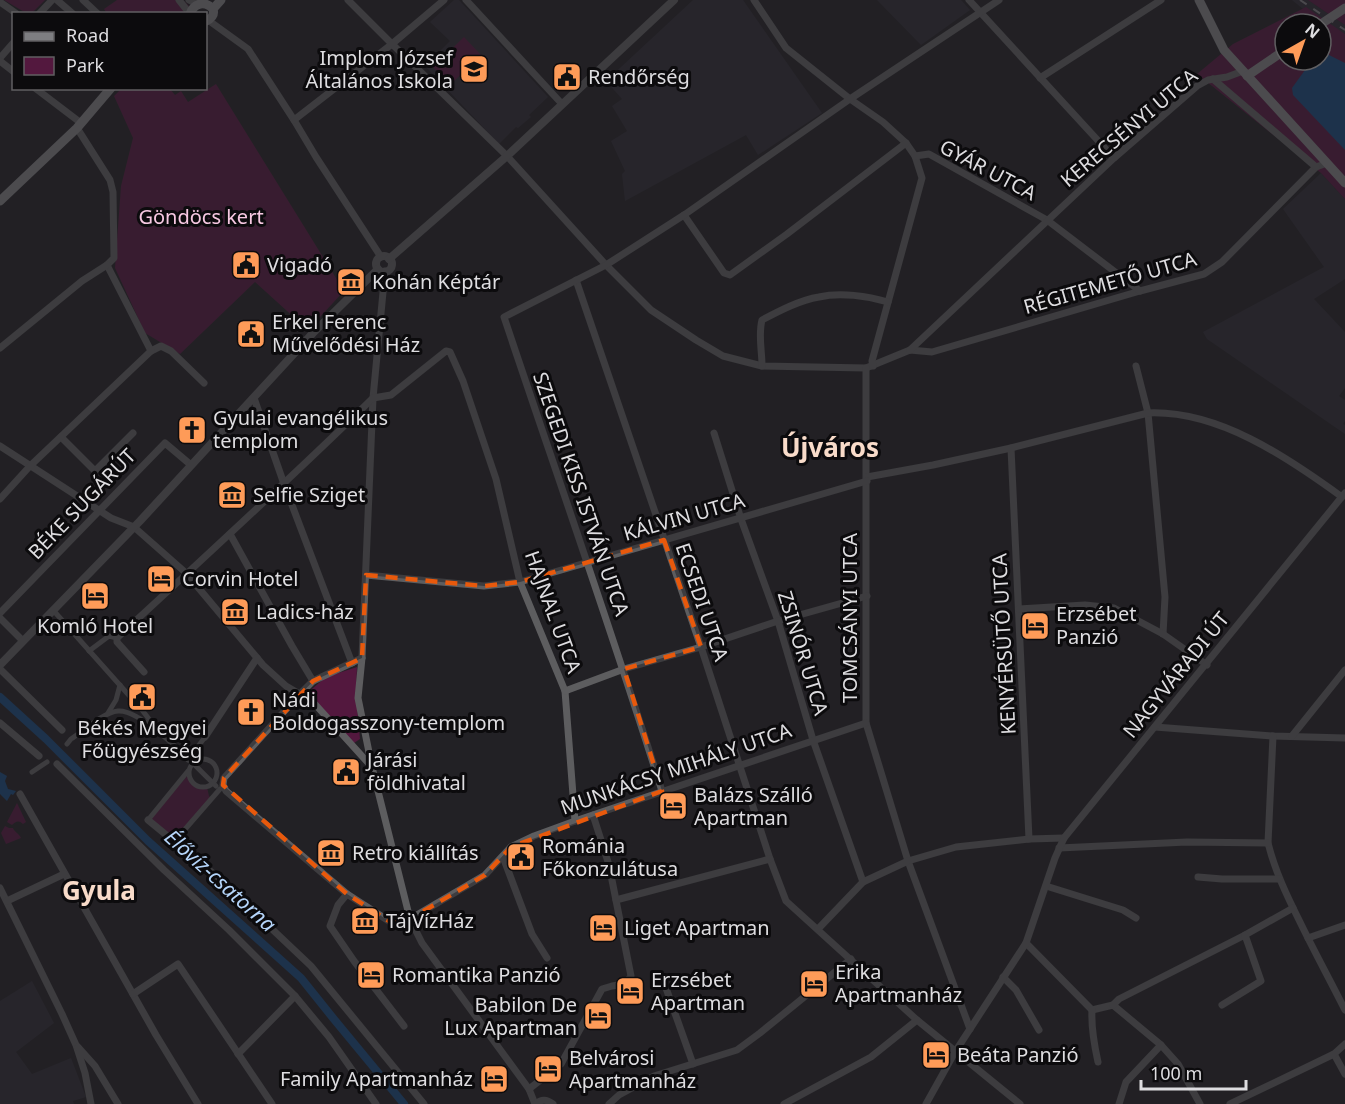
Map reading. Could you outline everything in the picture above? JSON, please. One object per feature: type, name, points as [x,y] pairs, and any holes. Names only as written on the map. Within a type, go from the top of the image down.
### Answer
[{"type":"main road","points":[[190,12],[191,10],[206,9],[221,0]]},
{"type":"main road","points":[[1199,0],[1224,50],[1345,183]]},
{"type":"main road","points":[[1245,73],[1273,57]]},
{"type":"main road","points":[[0,201],[79,125],[109,90]]},
{"type":"street","points":[[41,12],[54,0],[70,12]]},
{"type":"street","points":[[83,0],[96,12]]},
{"type":"street","points":[[179,0],[188,12]]},
{"type":"street","points":[[348,0],[507,156],[606,265],[651,310],[723,356],[762,366],[870,367]]},
{"type":"street","points":[[294,120],[392,44],[444,0]]},
{"type":"street","points":[[466,0],[562,104]]},
{"type":"street","points":[[553,1104],[548,1100],[543,1100],[535,1104],[529,1089],[422,943],[411,919],[372,767],[358,698],[362,658],[381,272],[376,262],[385,258],[507,156],[674,0]]},
{"type":"street","name":"GYÁR UTCA","points":[[754,0],[786,48],[883,122],[906,143],[915,156],[929,154],[1047,220],[1140,291]]},
{"type":"street","points":[[969,0],[1114,158]]},
{"type":"street","name":"SZEGEDI KISS ISTVÁN UTCA","points":[[662,791],[624,669],[504,317],[606,265],[684,215],[850,99],[999,0]]},
{"type":"street","points":[[1040,78],[1161,0]]},
{"type":"street","points":[[0,2],[14,12]]},
{"type":"street","points":[[62,730],[0,667],[52,610],[134,527],[313,333],[381,272],[391,266],[316,157],[248,50],[206,9]]},
{"type":"street","points":[[12,45],[0,60],[12,70]]},
{"type":"street","name":"KERECSÉNYI UTCA","points":[[910,350],[1114,158],[1197,86],[1213,79],[1245,73]]},
{"type":"street","name":"KERECSÉNYI UTCA","points":[[1213,79],[1316,167]]},
{"type":"street","points":[[0,348],[114,258],[113,192],[110,180],[79,125],[37,90]]},
{"type":"street","points":[[684,215],[724,273],[730,275],[788,234],[906,143]]},
{"type":"street","name":"TOMCSÁNYI UTCA","points":[[915,156],[922,178],[870,367],[866,723],[908,861],[970,1029]]},
{"type":"street","name":"RÉGITEMETŐ UTCA","points":[[870,367],[910,350],[932,352],[1204,274],[1222,262],[1316,167],[1327,163]]},
{"type":"street","points":[[108,265],[151,351]]},
{"type":"street","name":"ECSEDI UTCA","points":[[576,280],[786,901],[917,1020],[1020,1104]]},
{"type":"street","points":[[762,366],[759,331],[762,320],[782,309],[819,297],[854,295],[874,297],[888,302]]},
{"type":"street","points":[[0,499],[30,466],[151,351],[161,346],[171,351],[204,383]]},
{"type":"street","name":"HAJNAL UTCA","points":[[373,398],[391,395],[446,351],[450,352],[463,381],[496,479],[520,582],[565,691],[576,821]]},
{"type":"street","points":[[1136,366],[1148,413],[1165,597],[1163,634]]},
{"type":"street","points":[[254,398],[352,663]]},
{"type":"street","points":[[117,639],[373,398]]},
{"type":"street","name":"KÁLVIN UTCA","points":[[366,575],[484,586],[520,582],[741,519],[867,479],[1011,448],[1148,413],[1179,414],[1211,422],[1255,441],[1344,495]]},
{"type":"street","points":[[61,437],[95,471],[133,433]]},
{"type":"street","name":"ZSINÓR UTCA","points":[[714,434],[741,519],[778,621],[813,740],[863,882]]},
{"type":"street","name":"BÉKE SUGÁRÚT","points":[[23,641],[0,616],[99,511],[165,443],[191,465]]},
{"type":"street","points":[[0,446],[99,511],[134,527],[186,573],[263,665],[286,686],[313,702],[372,767]]},
{"type":"street","name":"KENYÉRSÜTŐ UTCA","points":[[1011,448],[1029,839]]},
{"type":"street","name":"NAGYVÁRADI ÚT","points":[[926,1104],[955,1052],[1026,942],[1064,838],[1344,495]]},
{"type":"street","points":[[230,534],[313,681]]},
{"type":"street","points":[[565,691],[624,669],[867,596]]},
{"type":"street","points":[[1019,609],[1085,604],[1114,608],[1163,634],[1207,665]]},
{"type":"street","points":[[52,610],[161,734],[190,764],[216,786]]},
{"type":"street","points":[[89,651],[109,636],[117,639],[117,642],[144,672]]},
{"type":"street","points":[[257,658],[190,764],[148,820],[215,875],[312,966],[424,1104]]},
{"type":"street","points":[[362,658],[313,681],[229,772],[224,778],[223,785],[226,791],[347,894],[392,923],[411,919]]},
{"type":"street","points":[[1292,736],[1345,670]]},
{"type":"street","points":[[67,744],[108,713],[116,700],[120,685]]},
{"type":"street","points":[[108,713],[129,712],[161,734]]},
{"type":"street","points":[[0,723],[39,756]]},
{"type":"street","name":"MUNKÁCSY MIHÁLY UTCA","points":[[411,919],[485,875],[512,847],[534,837],[662,791],[866,723]]},
{"type":"street","points":[[1155,727],[1273,736],[1345,738]]},
{"type":"street","points":[[1273,736],[1268,843],[1279,879],[1345,1010]]},
{"type":"street","points":[[357,750],[368,745]]},
{"type":"street","points":[[174,842],[216,786],[217,771],[213,763],[200,759],[190,764]]},
{"type":"street","points":[[32,772],[47,762]]},
{"type":"street","points":[[57,764],[295,996],[329,1037],[376,1104]]},
{"type":"street","points":[[190,764],[190,778],[195,784],[202,787],[216,786]]},
{"type":"street","points":[[20,794],[156,1035],[198,1104]]},
{"type":"street","points":[[529,1089],[561,1064],[602,989],[625,984],[631,976],[609,865],[593,815]]},
{"type":"street","points":[[818,929],[863,882],[908,861],[956,847],[1029,839],[1064,838]]},
{"type":"street","points":[[1059,848],[1187,843],[1268,843]]},
{"type":"street","points":[[503,856],[532,934],[547,957]]},
{"type":"street","points":[[616,900],[770,859]]},
{"type":"street","points":[[7,901],[64,874]]},
{"type":"street","points":[[1198,877],[1279,879]]},
{"type":"street","points":[[1046,886],[1123,910],[1136,918]]},
{"type":"street","points":[[0,888],[76,1045],[85,1073],[91,1104]]},
{"type":"street","points":[[347,894],[338,904],[330,926],[354,962],[404,1026]]},
{"type":"street","points":[[1092,1010],[1113,1005],[1119,999],[1293,908]]},
{"type":"street","points":[[1308,938],[1345,925]]},
{"type":"street","points":[[1222,1005],[1261,981],[1245,935]]},
{"type":"street","points":[[1026,942],[1092,1010],[1093,1041],[1098,1062]]},
{"type":"street","points":[[609,1104],[619,1095],[654,1076],[737,1050],[851,959]]},
{"type":"street","points":[[133,993],[178,964],[272,1104]]},
{"type":"street","points":[[1003,977],[1016,990],[1039,1030]]},
{"type":"street","points":[[666,988],[693,1064]]},
{"type":"street","points":[[238,1054],[295,996]]},
{"type":"street","points":[[1113,1005],[1161,1045],[1178,1064],[1200,1104]]},
{"type":"street","points":[[784,1104],[871,1057],[917,1020]]},
{"type":"street","points":[[1230,1104],[1334,1054],[1345,1044]]},
{"type":"street","points":[[76,1045],[95,1066],[118,1104]]},
{"type":"street","points":[[1119,1104],[1126,1082],[1161,1045]]},
{"type":"street","points":[[1334,1054],[1345,1074]]},
{"type":"street","points":[[85,1073],[95,1066]]},
{"type":"highlighted area","points":[[664,540],[701,647],[624,669],[662,791],[511,847],[485,875],[410,919],[392,923],[347,894],[223,785],[224,778],[313,681],[362,658],[366,575],[484,586],[520,582]]},
{"type":"shaded area","name":"Implom József Általános Iskola","points":[[454,0],[459,0],[548,97],[529,115],[531,117],[518,128],[516,127],[499,144],[425,66],[450,41],[430,22]]},
{"type":"shaded area","points":[[693,0],[743,0],[822,113],[758,155],[746,135],[625,201],[622,174],[625,171],[611,141],[627,131],[612,106],[622,99],[606,81]]},
{"type":"shaded area","points":[[877,0],[961,0],[970,10],[921,45]]},
{"type":"shaded area","points":[[1292,0],[1308,0],[1326,12],[1308,12]]},
{"type":"shaded area","points":[[1333,17],[1345,25],[1345,34],[1333,27]]},
{"type":"shaded area","points":[[1321,173],[1345,199],[1345,279],[1314,299],[1345,332],[1345,388],[1339,396],[1345,400],[1343,424],[1345,434],[1207,339],[1203,332],[1324,267],[1283,209]]},
{"type":"shaded area","points":[[32,981],[54,1023],[16,1052],[32,1074],[71,1058],[86,1097],[73,1101],[74,1104],[0,1104],[0,1001]]},
{"type":"green space","points":[[4,0],[45,0],[33,12],[24,12]]},
{"type":"green space","points":[[117,0],[183,0],[191,8],[190,12],[106,12],[104,9]]},
{"type":"green space","points":[[1308,0],[1345,0],[1345,25],[1333,17],[1333,12],[1326,12]]},
{"type":"green space","points":[[1306,7],[1313,12],[1296,12]]},
{"type":"green space","points":[[1273,24],[1273,72],[1333,72],[1333,26],[1345,34],[1345,199],[1321,173],[1197,74],[1233,44]]},
{"type":"green space","points":[[464,37],[481,55],[450,85],[433,67]]},
{"type":"green space","name":"Göndöcs kert","points":[[216,84],[344,291],[308,330],[255,282],[180,354],[145,333],[115,268],[121,186],[133,138],[114,96],[120,90],[171,90],[175,95],[181,91],[188,102]]},
{"type":"green space","points":[[357,667],[356,695],[360,739],[354,743],[306,694],[326,677]]},
{"type":"green space","points":[[189,774],[195,784],[207,787],[212,799],[174,842],[148,820]]},
{"type":"green space","points":[[17,803],[26,822],[12,825],[7,822]]},
{"type":"green space","points":[[5,826],[13,828],[21,838],[6,844],[1,833]]},
{"type":"water","points":[[1333,57],[1345,63],[1345,150],[1293,95],[1292,88],[1304,72],[1333,72]]},
{"type":"water","points":[[0,772],[7,776],[5,781],[8,789],[16,791],[7,801],[0,794]]},
{"type":"waterway","name":"Élővíz-csatorna","points":[[0,697],[46,739],[148,841],[301,978],[404,1104]]},
{"type":"railway","points":[[1300,0],[1345,30]]},
{"type":"place","name":"Implom József Általános Iskola","points":[[474,69]]},
{"type":"place","name":"Rendőrség","points":[[567,77]]},
{"type":"place","name":"Vigadó","points":[[246,265]]},
{"type":"place","name":"Kohán Képtár","points":[[351,282]]},
{"type":"place","name":"Erkel Ferenc Művelődési Ház","points":[[251,334]]},
{"type":"place","name":"Gyulai evangélikus templom","points":[[192,430]]},
{"type":"place","name":"Selfie Sziget","points":[[232,495]]},
{"type":"place","name":"Corvin Hotel","points":[[161,579]]},
{"type":"place","name":"Komló Hotel","points":[[95,596]]},
{"type":"place","name":"Ladics-ház","points":[[235,612]]},
{"type":"place","name":"Erzsébet Panzió","points":[[1035,626]]},
{"type":"place","name":"Békés Megyei Főügyészség","points":[[142,697]]},
{"type":"place","name":"Nádi Boldogasszony-templom","points":[[251,712]]},
{"type":"place","name":"Járási földhivatal","points":[[346,772]]},
{"type":"place","name":"Balázs Szálló Apartman","points":[[673,806]]},
{"type":"place","name":"Retro kiállítás","points":[[331,853]]},
{"type":"place","name":"Románia Főkonzulátusa","points":[[521,857]]},
{"type":"place","name":"TájVízHáz","points":[[365,921]]},
{"type":"place","name":"Liget Apartman","points":[[603,928]]},
{"type":"place","name":"Romantika Panzió","points":[[371,975]]},
{"type":"place","name":"Erika Apartmanház","points":[[814,984]]},
{"type":"place","name":"Erzsébet Apartman","points":[[630,991]]},
{"type":"place","name":"Babilon De Lux Apartman","points":[[598,1016]]},
{"type":"place","name":"Beáta Panzió","points":[[936,1055]]},
{"type":"place","name":"Belvárosi Apartmanház","points":[[548,1069]]},
{"type":"place","name":"Family Apartmanház","points":[[494,1079]]},
{"type":"district","name":"Újváros","points":[[830,448]]},
{"type":"district","name":"Gyula","points":[[99,891]]}]
